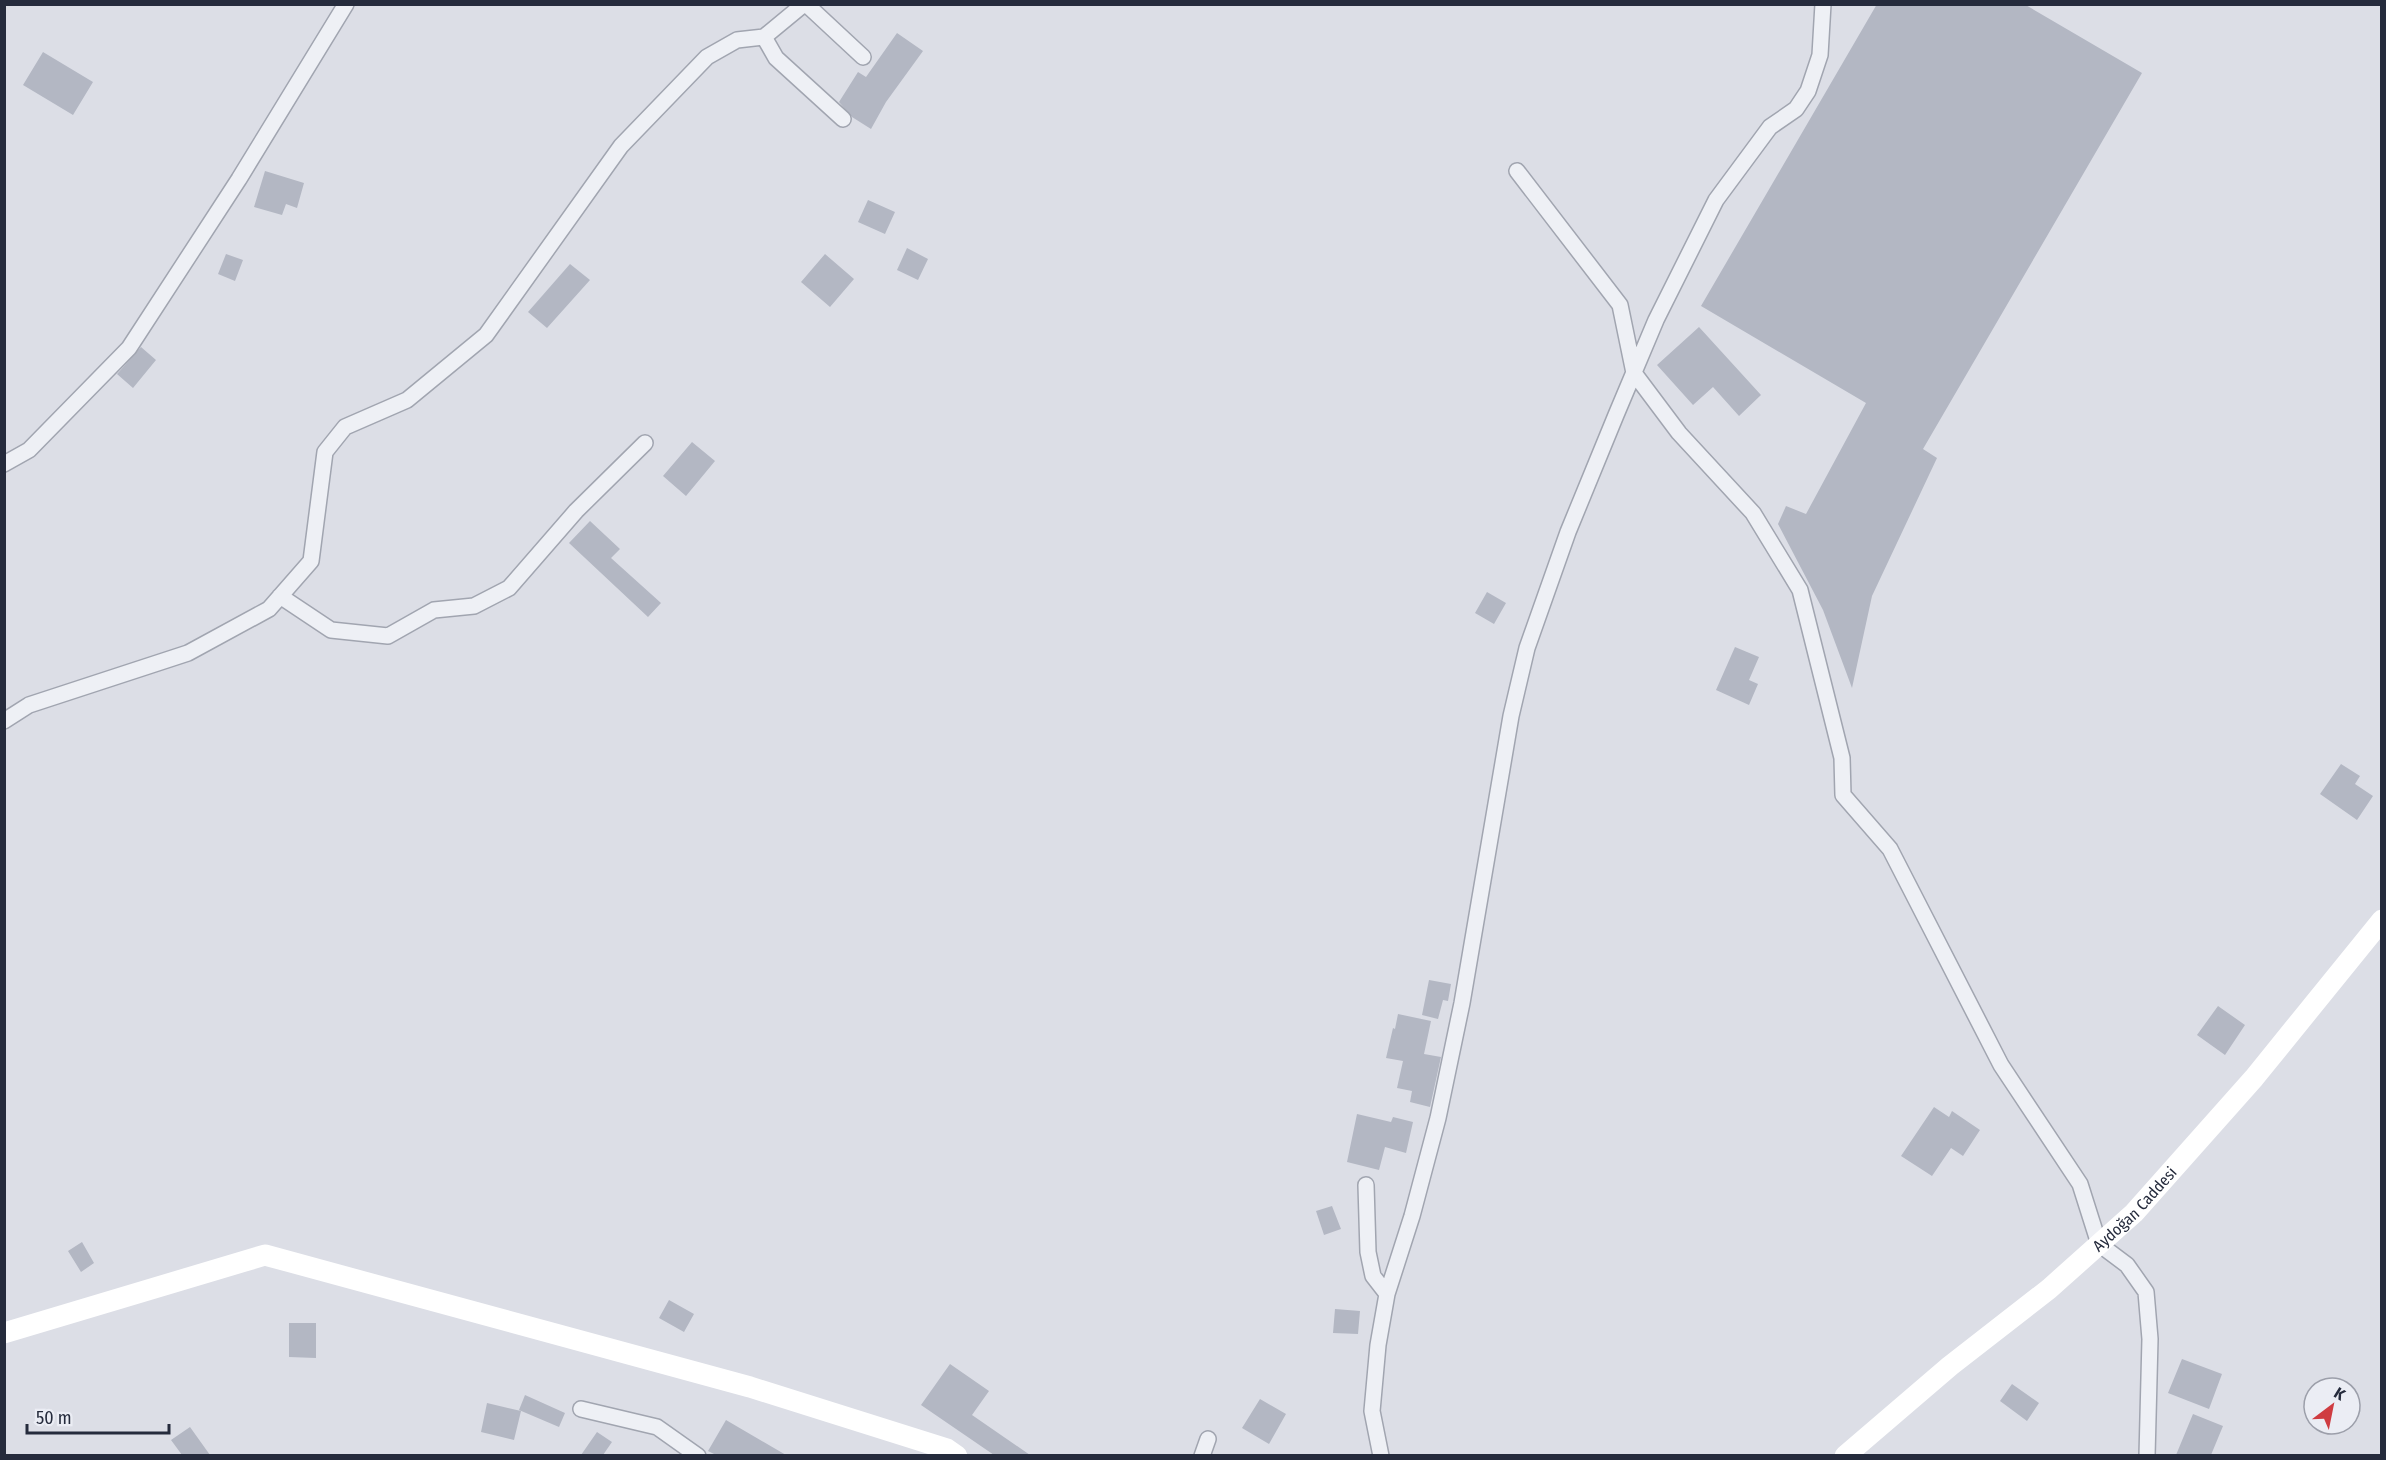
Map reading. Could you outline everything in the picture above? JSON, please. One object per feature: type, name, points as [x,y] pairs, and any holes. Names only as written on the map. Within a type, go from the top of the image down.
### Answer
[{"type":"street","points":[[4,464],[29,450],[129,348],[239,179],[346,4]]},
{"type":"street","points":[[4,721],[29,705],[188,653],[269,609],[311,561],[325,452],[345,427],[407,400],[486,335],[621,146],[707,57],[737,40],[764,37],[805,4],[863,57]]},
{"type":"street","points":[[1381,1455],[1372,1412],[1378,1346],[1387,1294],[1412,1216],[1438,1118],[1462,1003],[1511,716],[1527,648],[1568,532],[1656,320],[1716,200],[1770,127],[1796,109],[1808,91],[1820,55],[1823,4]]},
{"type":"street","points":[[764,37],[776,58],[843,119]]},
{"type":"street","points":[[1517,171],[1620,305],[1634,373],[1679,433],[1753,513],[1800,590],[1842,758],[1843,795],[1890,849],[2001,1065],[2080,1184],[2099,1244],[2127,1265],[2146,1292],[2150,1340],[2146,1455]]},
{"type":"street","points":[[280,596],[331,630],[388,636],[434,610],[474,606],[509,588],[576,511],[645,443]]},
{"type":"street","name":"Aydoğan Caddesi","points":[[1845,1455],[1950,1366],[2049,1288],[2134,1213],[2254,1078],[2382,920]]},
{"type":"street","points":[[1366,1185],[1368,1252],[1373,1276],[1387,1294]]},
{"type":"street","points":[[4,1333],[266,1255],[750,1387],[947,1449],[957,1455]]},
{"type":"street","points":[[581,1409],[657,1427],[698,1455]]},
{"type":"street","points":[[1202,1455],[1208,1439]]},
{"type":"building","points":[[1877,4],[2024,4],[2142,73],[1923,449],[1937,458],[1872,596],[1852,688],[1823,610],[1778,524],[1786,506],[1806,514],[1866,403],[1701,306]]},
{"type":"building","points":[[897,33],[923,51],[886,102],[871,129],[852,117],[839,102],[858,72],[866,77]]},
{"type":"building","points":[[43,52],[93,82],[73,115],[23,85]]},
{"type":"building","points":[[265,171],[304,183],[297,208],[286,204],[282,215],[254,207]]},
{"type":"building","points":[[868,200],[895,212],[885,234],[858,222]]},
{"type":"building","points":[[907,248],[928,259],[918,280],[897,270]]},
{"type":"building","points":[[226,254],[243,260],[235,281],[218,274]]},
{"type":"building","points":[[825,254],[854,279],[830,307],[801,282]]},
{"type":"building","points":[[570,264],[590,280],[547,328],[528,312]]},
{"type":"building","points":[[1699,327],[1761,395],[1739,416],[1713,387],[1693,405],[1657,365]]},
{"type":"building","points":[[141,347],[156,360],[133,388],[117,374]]},
{"type":"building","points":[[692,442],[715,461],[686,496],[663,476]]},
{"type":"building","points":[[590,521],[620,549],[611,558],[661,603],[648,617],[569,543]]},
{"type":"building","points":[[1487,592],[1506,603],[1494,624],[1475,613]]},
{"type":"building","points":[[1735,647],[1759,657],[1749,680],[1758,684],[1749,705],[1716,690]]},
{"type":"building","points":[[2341,764],[2360,776],[2355,784],[2373,796],[2357,820],[2320,794]]},
{"type":"building","points":[[1429,980],[1451,984],[1448,1001],[1443,1000],[1438,1019],[1422,1015]]},
{"type":"building","points":[[2218,1006],[2245,1025],[2225,1055],[2197,1035]]},
{"type":"building","points":[[1398,1014],[1431,1021],[1424,1054],[1441,1057],[1430,1107],[1410,1102],[1412,1091],[1397,1088],[1403,1061],[1386,1058]]},
{"type":"building","points":[[1934,1107],[1949,1117],[1952,1111],[1980,1130],[1963,1156],[1951,1148],[1932,1176],[1901,1156]]},
{"type":"building","points":[[1357,1114],[1391,1122],[1393,1117],[1413,1122],[1406,1153],[1385,1147],[1379,1170],[1347,1162]]},
{"type":"building","points":[[1332,1206],[1341,1229],[1324,1235],[1316,1211]]},
{"type":"building","points":[[82,1242],[94,1263],[81,1272],[68,1251]]},
{"type":"building","points":[[669,1300],[694,1314],[684,1332],[659,1318]]},
{"type":"building","points":[[1335,1309],[1360,1311],[1358,1334],[1333,1333]]},
{"type":"building","points":[[289,1323],[316,1323],[316,1358],[289,1357]]},
{"type":"building","points":[[2182,1359],[2222,1374],[2209,1409],[2168,1393]]},
{"type":"building","points":[[950,1364],[989,1391],[972,1415],[1030,1455],[994,1455],[921,1405]]},
{"type":"building","points":[[2012,1384],[2039,1403],[2027,1421],[2000,1401]]},
{"type":"building","points":[[525,1395],[565,1413],[559,1427],[519,1410]]},
{"type":"building","points":[[1260,1399],[1286,1414],[1269,1444],[1242,1428]]},
{"type":"building","points":[[487,1403],[521,1411],[514,1440],[481,1432]]},
{"type":"building","points":[[2193,1414],[2223,1426],[2211,1455],[2176,1455]]},
{"type":"building","points":[[726,1420],[786,1455],[716,1455],[708,1451]]},
{"type":"building","points":[[190,1427],[210,1455],[182,1455],[171,1440]]},
{"type":"building","points":[[597,1432],[612,1442],[603,1455],[581,1455]]}]
